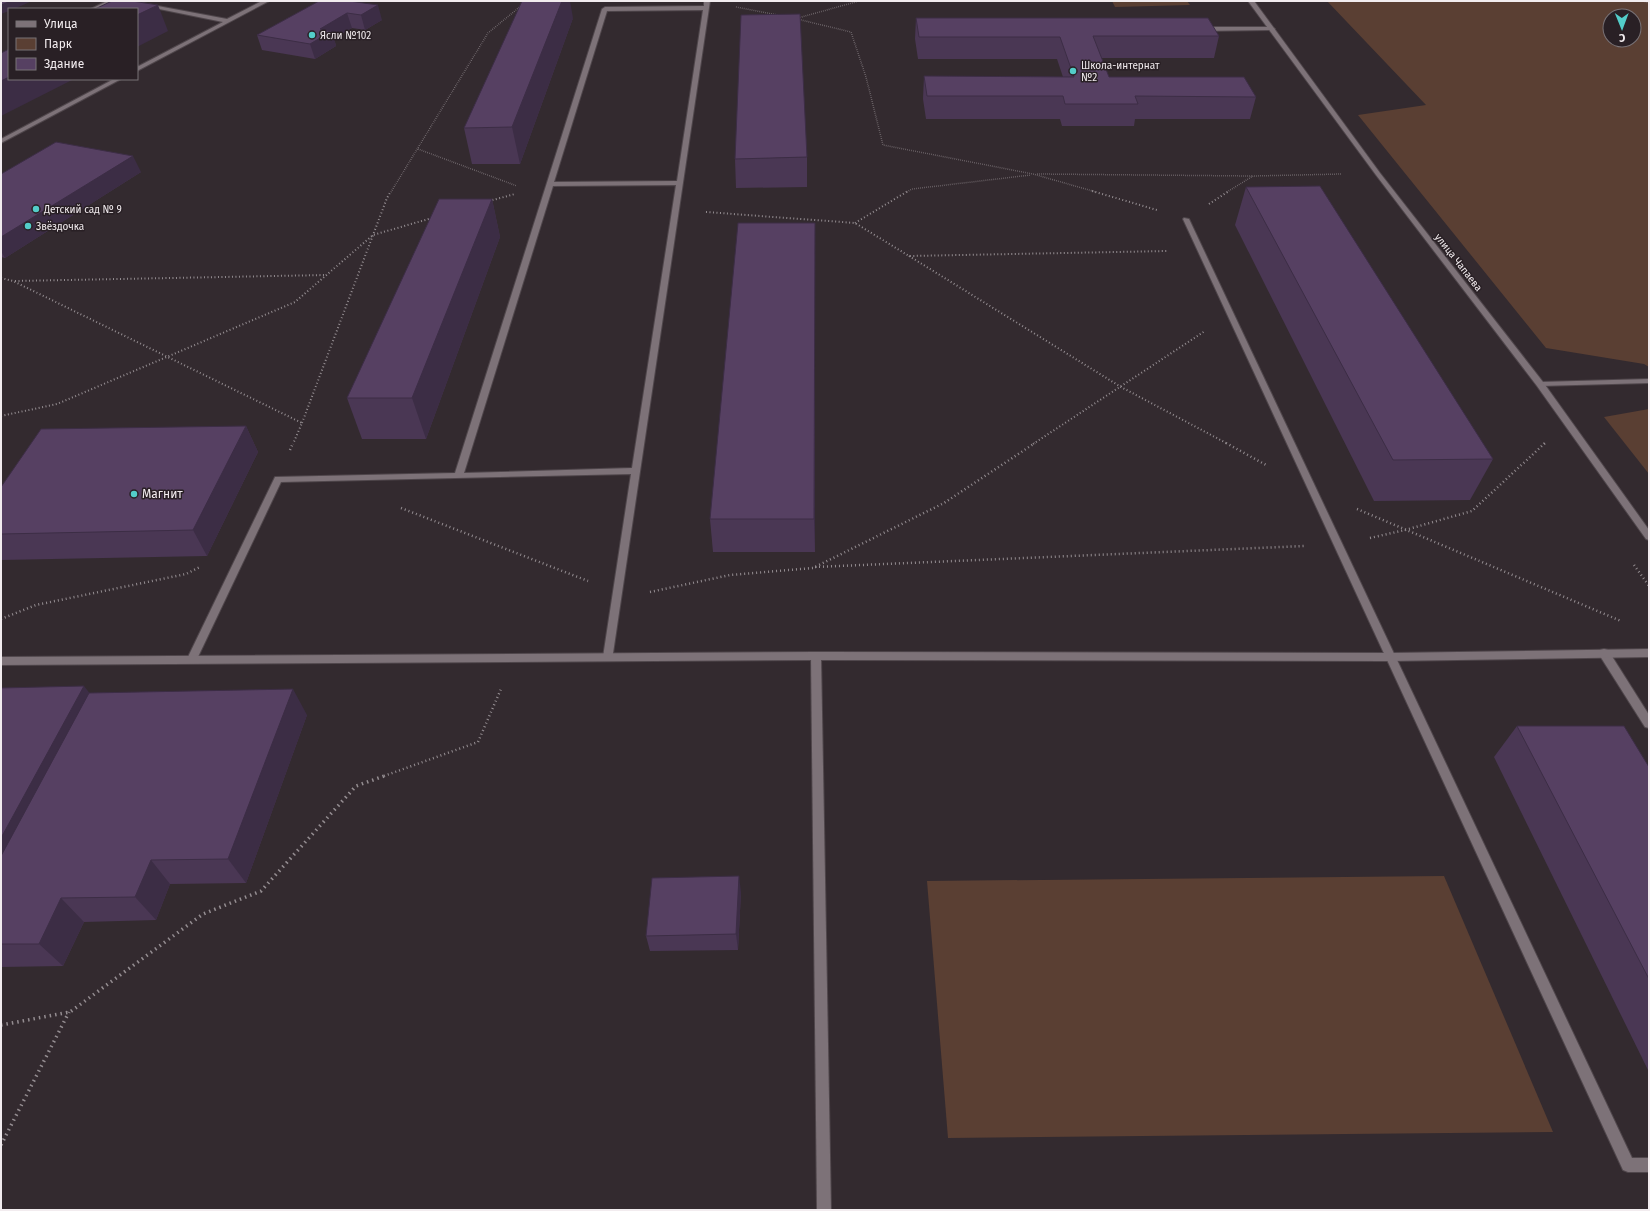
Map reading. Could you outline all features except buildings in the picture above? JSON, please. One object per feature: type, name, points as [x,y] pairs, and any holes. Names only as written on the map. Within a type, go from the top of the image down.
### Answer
[{"type":"street","points":[[96,8],[111,1]]},
{"type":"street","points":[[123,1],[228,21]]},
{"type":"street","points":[[138,68],[266,1]]},
{"type":"street","name":"улица Чапаева","points":[[1251,1],[1378,174],[1540,384],[1649,537]]},
{"type":"street","points":[[459,475],[605,9],[706,5],[608,657]]},
{"type":"street","points":[[1193,29],[1272,29]]},
{"type":"street","points":[[1,141],[116,80]]},
{"type":"street","points":[[550,184],[679,183]]},
{"type":"street","points":[[1186,219],[1628,1165],[1649,1165]]},
{"type":"street","points":[[1540,384],[1649,381]]},
{"type":"street","points":[[192,659],[278,479],[636,471]]},
{"type":"street","points":[[1,661],[816,656],[1390,657],[1649,652]]},
{"type":"street","points":[[1604,653],[1649,724]]},
{"type":"street","points":[[816,656],[824,1210]]},
{"type":"path","points":[[465,1],[527,1]]},
{"type":"path","points":[[278,479],[302,423],[387,198],[488,33],[527,1]]},
{"type":"path","points":[[859,1],[795,19],[851,32],[866,76],[883,145],[1033,174],[1186,219],[1253,176]]},
{"type":"path","points":[[1643,1],[1649,3]]},
{"type":"path","points":[[733,6],[780,16]]},
{"type":"path","points":[[418,149],[527,190]]},
{"type":"path","points":[[855,223],[912,189],[1033,174],[1253,176],[1378,174]]},
{"type":"path","points":[[483,203],[550,184]]},
{"type":"path","points":[[675,209],[855,223],[909,256],[1200,251]]},
{"type":"path","points":[[1,416],[57,404],[295,302],[373,235],[439,216]]},
{"type":"path","points":[[13,281],[326,275]]},
{"type":"path","points":[[1,278],[13,281],[169,356],[302,423]]},
{"type":"path","points":[[813,568],[944,502],[1230,314]]},
{"type":"path","points":[[394,506],[617,593],[641,594],[730,575],[813,568],[1338,545],[1406,530],[1472,511],[1567,423]]},
{"type":"path","points":[[1,619],[36,605],[186,574],[246,546]]},
{"type":"path","points":[[1,1025],[70,1012],[203,914],[261,891],[356,786],[478,742],[514,658]]},
{"type":"path","points":[[1,1145],[70,1012]]},
{"type":"green space","points":[[1112,1],[1187,1],[1190,5],[1115,7]]},
{"type":"green space","points":[[1327,1],[1649,1],[1649,367],[1644,364],[1546,348],[1358,115],[1426,105]]},
{"type":"green space","points":[[1649,409],[1649,474],[1604,417]]},
{"type":"green space","points":[[1444,876],[1553,1132],[948,1138],[927,881]]},
{"type":"place","name":"Ясли №102","points":[[312,35]]},
{"type":"place","name":"Школа-интернат №2","points":[[1073,71]]},
{"type":"place","name":"Детский сад № 9","points":[[36,209]]},
{"type":"place","name":"Звёздочка","points":[[28,226]]},
{"type":"place","name":"Магнит","points":[[134,494]]}]
